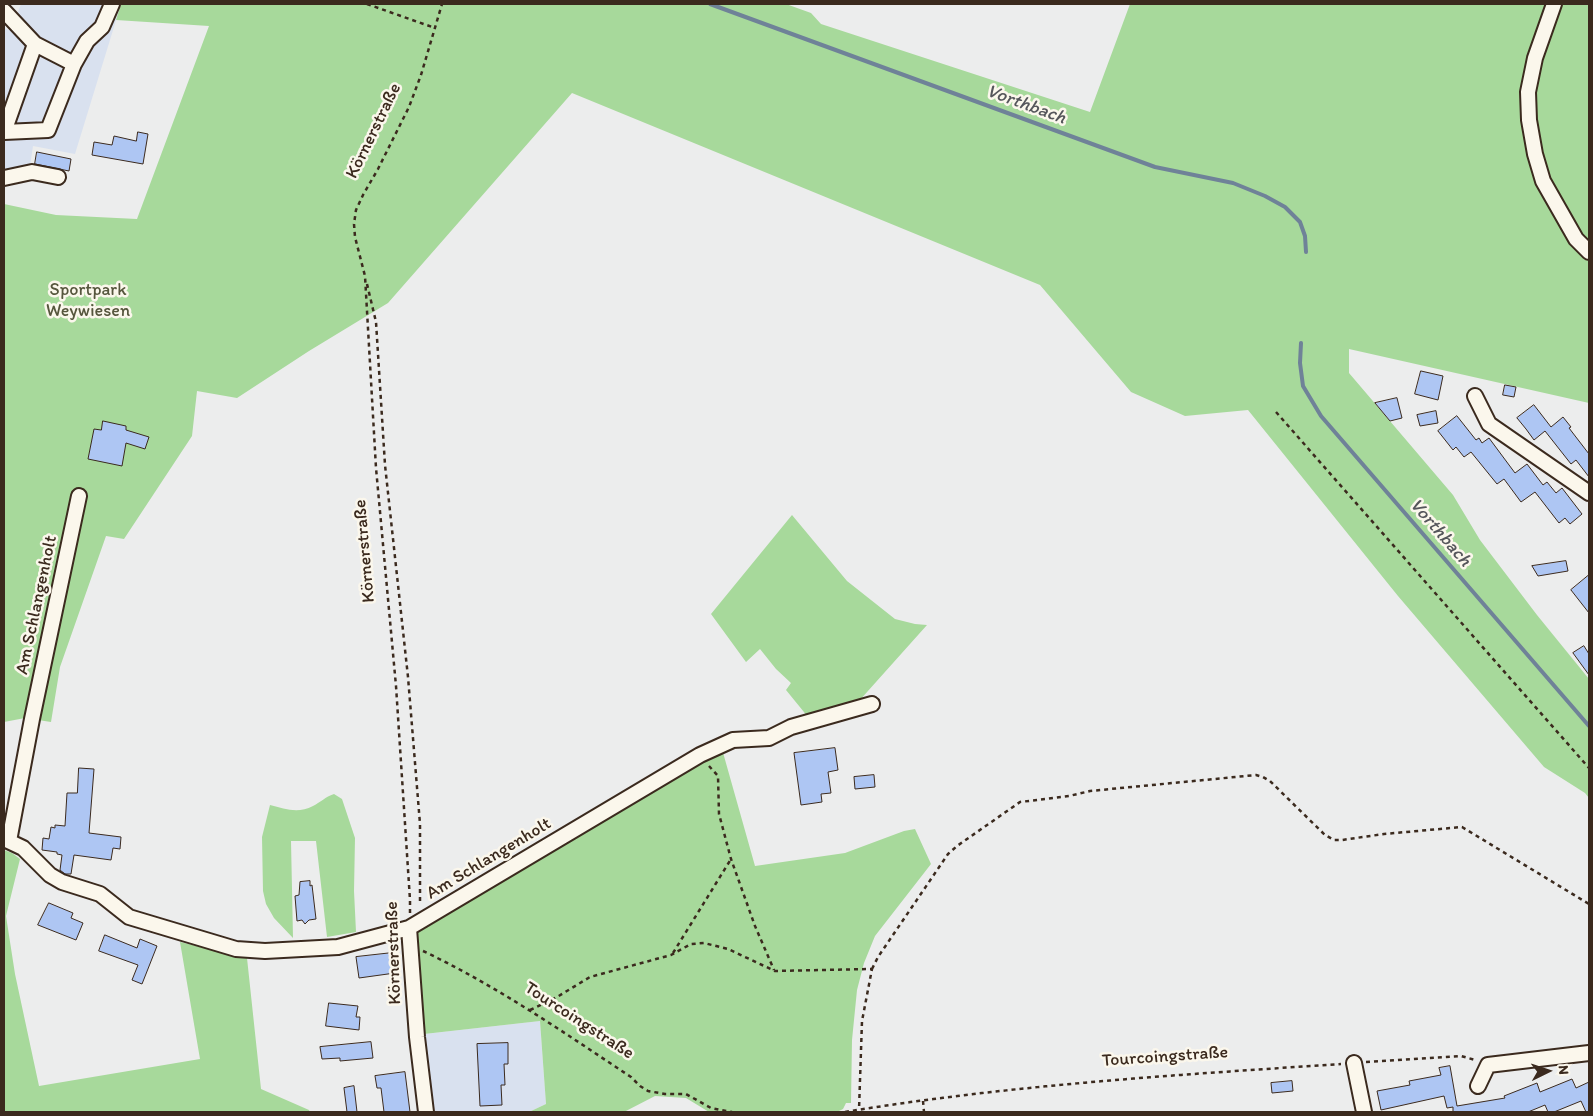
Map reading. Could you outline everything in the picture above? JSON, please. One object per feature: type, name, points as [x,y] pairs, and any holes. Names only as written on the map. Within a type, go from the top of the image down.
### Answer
[{"type":"street","points":[[35,44],[4,132],[48,130],[74,64],[86,40],[102,27],[112,4]]},
{"type":"street","points":[[1554,4],[1535,58],[1528,92],[1529,120],[1535,154],[1543,181],[1576,239],[1589,252]]},
{"type":"street","points":[[4,10],[35,44],[74,64]]},
{"type":"street","points":[[4,178],[32,172],[58,177]]},
{"type":"street","points":[[1475,396],[1489,424],[1589,493]]},
{"type":"street","name":"Am Schlangenholt","points":[[79,496],[6,840],[23,848],[50,875],[62,882],[100,894],[129,917],[236,949],[265,951],[338,947],[409,928],[700,755],[733,740],[769,738],[791,727],[872,704]]},
{"type":"street","name":"Körnerstraße","points":[[409,928],[417,1037],[426,1112]]},
{"type":"street","points":[[1478,1086],[1488,1065],[1589,1053]]},
{"type":"street","points":[[1354,1063],[1364,1112]]},
{"type":"path","points":[[367,4],[435,28]]},
{"type":"path","name":"Körnerstraße","points":[[409,928],[410,900],[396,686],[376,468],[365,276],[355,237],[354,224],[356,210],[409,107],[421,75],[442,4]]},
{"type":"path","points":[[365,276],[376,322],[385,465],[408,677],[420,824],[420,908]]},
{"type":"path","points":[[1276,412],[1589,768]]},
{"type":"path","points":[[700,755],[718,776],[719,814],[732,859],[755,926],[775,971]]},
{"type":"path","points":[[859,1110],[862,1021],[872,968],[948,854],[1020,802],[1069,796],[1090,791],[1256,775],[1270,781],[1325,835],[1334,840],[1462,827],[1589,904]]},
{"type":"path","points":[[671,955],[732,859]]},
{"type":"path","points":[[530,1010],[590,977],[671,955],[691,944],[704,943],[728,949],[775,971],[872,968]]},
{"type":"path","name":"Tourcoingstraße","points":[[410,946],[460,969],[530,1010],[631,1077],[648,1091],[665,1094],[686,1094],[711,1108],[732,1112]]},
{"type":"path","name":"Tourcoingstraße","points":[[845,1112],[997,1090],[1129,1078],[1461,1056],[1488,1065]]},
{"type":"path","points":[[923,1101],[924,1112]]},
{"type":"shaded area","points":[[21,4],[121,4],[75,154],[33,146],[30,166],[4,172],[4,28],[11,31]]},
{"type":"shaded area","points":[[540,1021],[546,1104],[529,1112],[435,1112],[424,1034]]},
{"type":"green space","name":"Sportpark Weywiesen","points":[[121,4],[786,4],[811,13],[821,24],[1090,112],[1130,4],[1589,4],[1589,403],[1349,349],[1349,373],[1453,495],[1480,540],[1589,679],[1589,798],[1585,793],[1544,767],[1398,596],[1248,410],[1185,416],[1131,392],[1040,285],[572,93],[388,303],[237,398],[197,391],[192,436],[124,539],[106,536],[60,667],[51,722],[25,718],[4,722],[4,204],[56,215],[137,219],[209,26],[116,20]]},
{"type":"green space","points":[[792,515],[847,581],[895,619],[927,625],[859,701],[808,717],[786,690],[791,683],[776,669],[760,649],[746,662],[711,614]]},
{"type":"green space","points":[[722,749],[755,866],[845,853],[904,831],[915,829],[931,864],[875,936],[864,963],[857,990],[852,1040],[851,1103],[846,1103],[843,1109],[837,1112],[709,1112],[686,1098],[655,1096],[624,1112],[529,1112],[546,1104],[540,1021],[424,1034],[415,966],[415,952],[420,926]]},
{"type":"green space","points":[[334,794],[342,799],[355,838],[354,891],[356,932],[327,937],[316,841],[291,841],[293,938],[274,918],[266,904],[263,891],[262,837],[270,805],[292,810],[302,810]]},
{"type":"green space","points":[[4,850],[20,859],[6,916],[15,974],[39,1086],[200,1059],[180,942],[247,958],[261,1089],[310,1112],[4,1112]]},
{"type":"building","points":[[138,132],[148,134],[143,164],[92,155],[94,142],[112,145],[114,136],[136,141]]},
{"type":"building","points":[[37,152],[71,159],[69,171],[35,164]]},
{"type":"building","points":[[1421,371],[1443,376],[1438,400],[1415,394]]},
{"type":"building","points":[[1505,385],[1516,387],[1514,397],[1503,395]]},
{"type":"building","points":[[1397,398],[1402,418],[1390,421],[1375,403]]},
{"type":"building","points":[[1534,405],[1551,427],[1563,417],[1571,427],[1569,428],[1589,454],[1589,477],[1576,460],[1571,464],[1545,431],[1534,440],[1517,418]]},
{"type":"building","points":[[1436,411],[1438,423],[1420,426],[1417,415]]},
{"type":"building","points":[[1457,416],[1476,440],[1479,438],[1482,443],[1489,438],[1515,473],[1527,464],[1543,485],[1547,482],[1556,493],[1562,488],[1582,514],[1570,524],[1565,518],[1559,523],[1535,492],[1521,502],[1504,479],[1497,484],[1471,452],[1464,457],[1456,447],[1453,450],[1438,431]]},
{"type":"building","points":[[103,421],[126,426],[126,430],[149,437],[145,449],[126,443],[122,466],[88,459],[94,429],[101,430]]},
{"type":"building","points":[[1566,561],[1568,571],[1538,576],[1532,566]]},
{"type":"building","points":[[1589,575],[1589,613],[1571,590]]},
{"type":"building","points":[[1584,646],[1589,654],[1589,675],[1573,653]]},
{"type":"building","points":[[835,748],[838,770],[828,772],[831,793],[821,794],[822,802],[801,805],[794,753]]},
{"type":"building","points":[[79,768],[94,769],[89,833],[121,837],[120,849],[113,848],[111,860],[74,855],[71,874],[65,874],[60,870],[62,855],[57,854],[57,852],[42,850],[43,838],[49,839],[51,827],[55,828],[55,825],[65,826],[67,793],[77,793]]},
{"type":"building","points":[[874,775],[875,787],[855,789],[854,777]]},
{"type":"building","points":[[310,881],[316,919],[309,920],[305,924],[302,920],[297,921],[295,896],[299,895],[300,882]]},
{"type":"building","points":[[49,903],[73,913],[71,918],[83,923],[76,940],[38,925]]},
{"type":"building","points":[[105,935],[137,948],[140,939],[157,946],[142,984],[132,980],[138,965],[99,951]]},
{"type":"building","points":[[392,953],[395,973],[359,978],[356,957]]},
{"type":"building","points":[[329,1003],[358,1006],[356,1017],[360,1017],[359,1030],[326,1026]]},
{"type":"building","points":[[371,1042],[373,1058],[340,1061],[340,1058],[322,1059],[320,1047]]},
{"type":"building","points":[[508,1043],[508,1064],[504,1064],[505,1085],[501,1085],[502,1105],[480,1106],[477,1044]]},
{"type":"building","points":[[1450,1066],[1457,1106],[1505,1098],[1504,1096],[1537,1083],[1540,1092],[1572,1079],[1576,1088],[1589,1082],[1589,1112],[1586,1112],[1581,1101],[1554,1112],[1548,1112],[1545,1105],[1528,1112],[1453,1112],[1453,1107],[1447,1108],[1444,1096],[1381,1110],[1377,1091],[1410,1085],[1409,1081],[1441,1075],[1439,1068]]},
{"type":"building","points":[[405,1072],[410,1112],[384,1112],[381,1088],[377,1088],[375,1076]]},
{"type":"building","points":[[1292,1081],[1293,1091],[1272,1093],[1271,1083]]},
{"type":"building","points":[[354,1086],[357,1112],[347,1112],[344,1088]]},
{"type":"waterway","name":"Vorthbach","points":[[710,4],[1155,167],[1233,183],[1265,196],[1285,207],[1300,222],[1305,236],[1306,252]]},
{"type":"waterway","name":"Vorthbach","points":[[1301,343],[1300,363],[1303,386],[1321,416],[1589,726]]}]
